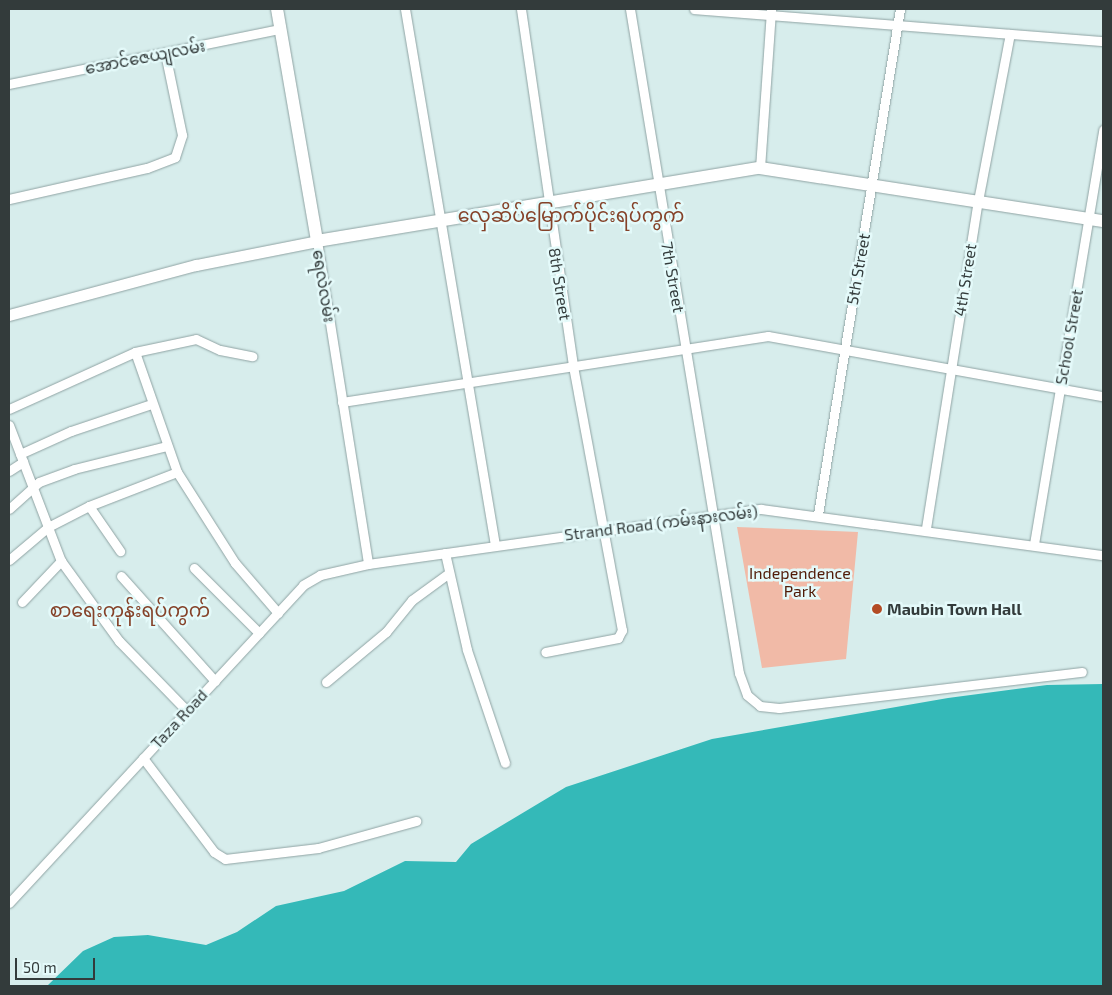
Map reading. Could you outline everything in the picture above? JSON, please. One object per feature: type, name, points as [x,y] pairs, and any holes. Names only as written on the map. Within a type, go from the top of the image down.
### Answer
[{"type":"main road","name":"ရေလဲလမ်း","points":[[277,9],[317,241]]},
{"type":"main road","points":[[317,241],[760,168],[1103,221]]},
{"type":"street","points":[[405,9],[439,221],[495,545]]},
{"type":"street","name":"8th Street","points":[[521,9],[547,203],[573,366],[622,634],[545,652]]},
{"type":"street","name":"7th Street","points":[[630,9],[657,185],[714,515],[739,673],[747,695],[760,706],[779,708],[1082,672]]},
{"type":"street","points":[[694,9],[770,12],[1103,41]]},
{"type":"street","name":"5th Street","points":[[818,514],[900,9]]},
{"type":"street","points":[[760,168],[770,12]]},
{"type":"street","name":"အောင်ဇေယျလမ်း","points":[[9,84],[280,29]]},
{"type":"street","name":"4th Street","points":[[926,528],[978,201],[1010,34]]},
{"type":"street","points":[[9,199],[147,168],[175,157],[182,135],[165,53]]},
{"type":"street","name":"School Street","points":[[1034,544],[1103,130]]},
{"type":"street","points":[[9,315],[196,265],[317,241]]},
{"type":"street","name":"ရေလဲလမ်း","points":[[317,241],[368,564]]},
{"type":"street","points":[[342,402],[768,336],[844,347],[1060,385],[1103,396]]},
{"type":"street","points":[[9,409],[135,352],[196,339],[220,350],[252,356]]},
{"type":"street","points":[[135,352],[151,404],[177,472],[235,563],[278,613]]},
{"type":"street","points":[[9,470],[22,458],[71,431],[151,404]]},
{"type":"street","points":[[9,425],[61,561],[119,641],[187,710]]},
{"type":"street","points":[[9,509],[34,488],[96,461],[167,446]]},
{"type":"street","points":[[9,560],[48,527],[89,506],[177,472]]},
{"type":"street","points":[[89,506],[120,551]]},
{"type":"street","name":"Strand Road (ကမ်းနားလမ်း)","points":[[368,564],[604,529],[761,509],[818,514],[926,528],[1103,555]]},
{"type":"street","points":[[445,553],[474,675],[505,763]]},
{"type":"street","points":[[22,602],[61,561]]},
{"type":"street","name":"Taza Road","points":[[9,902],[278,613],[320,575],[368,564]]},
{"type":"street","points":[[194,568],[259,633]]},
{"type":"street","points":[[326,682],[386,632],[412,600],[449,572]]},
{"type":"street","points":[[121,576],[215,681]]},
{"type":"street","points":[[144,758],[214,852],[225,859],[318,848],[416,821]]},
{"type":"green space","name":"Independence Park","points":[[737,527],[858,532],[846,659],[762,668]]},
{"type":"water","points":[[1103,684],[1103,986],[47,986],[83,951],[114,937],[148,935],[206,945],[237,932],[276,906],[344,891],[405,861],[456,862],[471,844],[566,787],[712,739],[948,698],[1047,685]]},
{"type":"ferry route","points":[[1089,986],[1103,985]]},
{"type":"place","name":"Maubin Town Hall","points":[[877,609]]},
{"type":"district","name":"လှေဆိပ်မြောက်ပိုင်းရပ်ကွက်","points":[[571,215]]},
{"type":"district","name":"စာရေးကုန်းရပ်ကွက်","points":[[130,610]]}]
